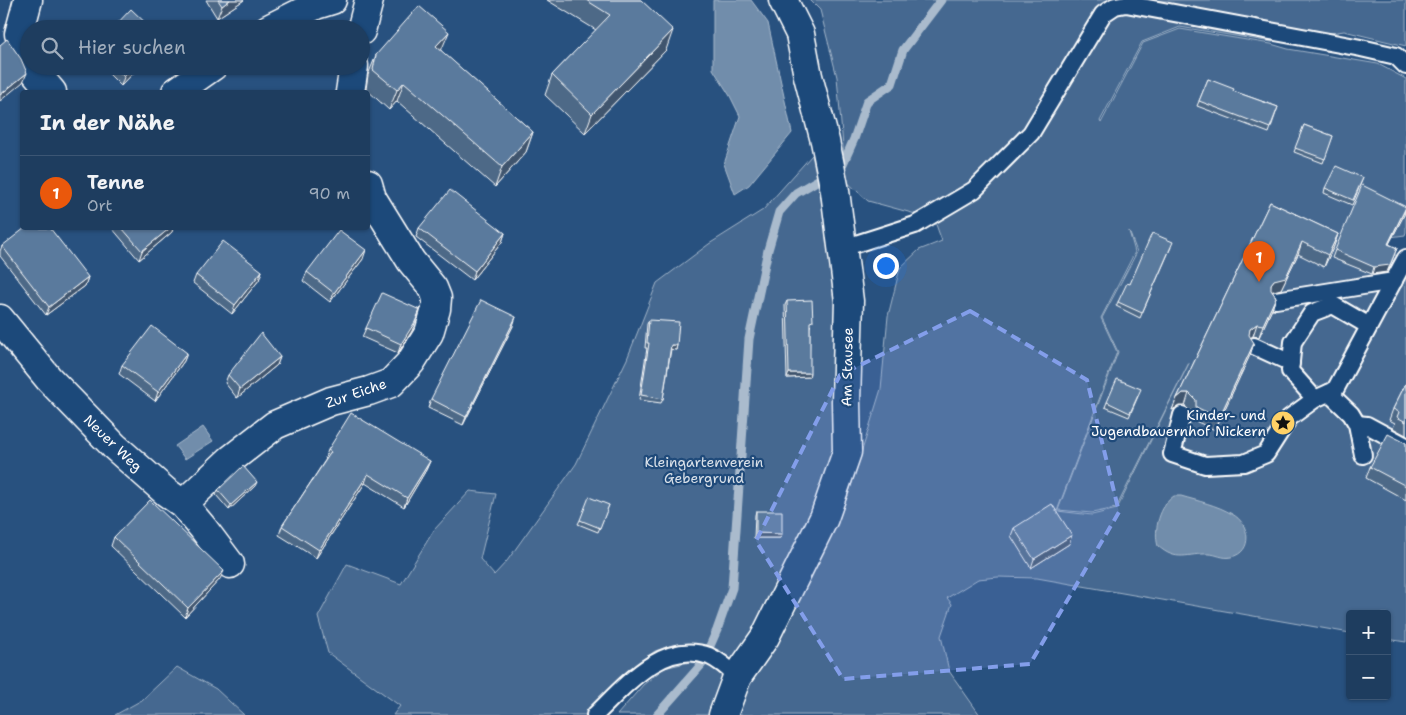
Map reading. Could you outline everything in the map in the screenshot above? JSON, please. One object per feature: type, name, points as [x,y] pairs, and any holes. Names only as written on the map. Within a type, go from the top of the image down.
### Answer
[{"type":"street","points":[[22,20],[28,0]]},
{"type":"street","points":[[286,20],[316,5],[332,0]]},
{"type":"street","points":[[363,20],[368,0]]},
{"type":"street","name":"Am Stausee","points":[[723,715],[737,677],[766,637],[824,518],[847,452],[846,401],[849,301],[835,191],[800,34],[783,0]]},
{"type":"street","points":[[38,75],[50,90]]},
{"type":"street","points":[[179,90],[200,75]]},
{"type":"street","points":[[350,90],[353,75]]},
{"type":"street","name":"Zur Eiche","points":[[183,504],[230,460],[275,425],[331,401],[370,391],[391,383],[411,362],[429,333],[436,309],[436,298],[433,288],[411,261],[372,198],[370,191]]},
{"type":"street","name":"Neuer Weg","points":[[0,319],[49,379],[114,446],[166,492],[183,504],[230,564]]},
{"type":"lane","points":[[843,248],[915,225],[974,190],[1031,134],[1103,14],[1115,6],[1126,4],[1360,48],[1396,56],[1406,66]]},
{"type":"lane","points":[[1182,415],[1172,454],[1205,465],[1244,462],[1266,454],[1289,418],[1322,396],[1335,390],[1406,258]]},
{"type":"lane","points":[[1276,300],[1394,281]]},
{"type":"lane","points":[[1314,293],[1370,326]]},
{"type":"lane","points":[[1333,305],[1312,313],[1292,342],[1290,371],[1322,396],[1351,414],[1357,424],[1363,455]]},
{"type":"lane","points":[[1254,346],[1290,363]]},
{"type":"lane","points":[[1357,424],[1367,424],[1406,446]]},
{"type":"lane","points":[[595,715],[632,679],[660,659],[681,653],[705,655],[723,664],[737,677]]},
{"type":"highlighted area","points":[[970,311],[1087,380],[1119,512],[1030,664],[843,679],[756,541],[840,375]]},
{"type":"green space","points":[[810,0],[1406,0],[1406,46],[1344,31],[1272,42],[1180,27],[1142,42],[1100,121],[1101,123],[1143,43],[1180,29],[1378,64],[1406,79],[1405,235],[1390,237],[1351,234],[1400,257],[1406,269],[1406,642],[1391,640],[1391,610],[1346,610],[1346,632],[1037,578],[998,577],[978,579],[947,598],[952,604],[941,636],[949,671],[980,715],[732,715],[743,684],[769,650],[848,496],[881,389],[888,316],[900,268],[919,250],[942,241],[934,219],[868,201],[846,181],[837,77],[820,10]],"holes":[[[1129,231],[1137,252],[1102,318],[1118,352],[1058,510],[1092,513],[1116,508],[1190,361],[1117,509],[1092,515],[1057,511],[1117,352],[1101,318],[1135,252]]]},
{"type":"green space","name":"Kleingartenverein Gebergrund","points":[[812,155],[828,232],[839,343],[836,454],[815,514],[713,715],[617,715],[643,685],[664,668],[690,662],[675,644],[655,651],[626,672],[587,715],[393,715],[400,706],[328,653],[318,617],[347,564],[401,584],[434,530],[470,491],[496,494],[480,559],[494,575],[507,561],[576,464],[627,359],[657,283],[709,244],[763,210]]},
{"type":"green space","points":[[177,667],[216,689],[244,715],[115,715],[142,700]]},
{"type":"shaded area","points":[[713,0],[751,0],[768,23],[792,133],[749,185],[735,194],[724,164],[740,116],[713,69]]},
{"type":"shaded area","points":[[203,427],[213,441],[185,459],[175,446]]},
{"type":"shaded area","points":[[1174,496],[1181,496],[1214,506],[1238,518],[1246,530],[1246,544],[1243,549],[1231,557],[1209,554],[1177,556],[1158,546],[1156,533],[1159,518],[1165,505]]},
{"type":"building","points":[[218,0],[230,0],[222,6]]},
{"type":"building","points":[[586,0],[641,0],[673,30],[592,114],[552,75],[610,15]]},
{"type":"building","points":[[419,6],[449,32],[436,46],[533,132],[502,167],[404,82],[397,90],[373,70],[376,55]]},
{"type":"building","points":[[131,9],[143,20],[121,20]]},
{"type":"building","points":[[7,39],[20,58],[20,75],[25,75],[0,95],[0,45]]},
{"type":"building","points":[[1208,79],[1234,89],[1233,91],[1278,107],[1270,128],[1199,101]]},
{"type":"building","points":[[1304,125],[1333,136],[1325,159],[1295,148]]},
{"type":"building","points":[[1336,166],[1363,178],[1353,200],[1325,188]]},
{"type":"building","points":[[1362,185],[1406,207],[1388,244],[1397,248],[1390,265],[1374,267],[1335,250]]},
{"type":"building","points":[[450,190],[505,233],[475,271],[419,228]]},
{"type":"building","points":[[1270,202],[1338,234],[1328,255],[1302,242],[1286,277],[1274,280],[1271,284],[1271,290],[1276,297],[1263,325],[1257,324],[1250,329],[1249,335],[1254,343],[1219,418],[1196,407],[1196,400],[1189,393],[1183,393],[1177,398]]},
{"type":"building","points":[[22,230],[52,230],[88,277],[49,307],[2,246]]},
{"type":"building","points":[[124,230],[168,230],[142,251]]},
{"type":"building","points":[[339,230],[366,250],[334,293],[307,272]]},
{"type":"building","points":[[1152,233],[1173,242],[1142,313],[1118,302],[1127,283],[1130,284]]},
{"type":"building","points":[[223,241],[262,271],[235,305],[196,275]]},
{"type":"building","points":[[382,293],[420,310],[401,344],[366,328]]},
{"type":"building","points":[[481,300],[516,317],[466,417],[431,399]]},
{"type":"building","points":[[812,300],[813,321],[810,322],[810,373],[789,373],[787,301]]},
{"type":"building","points":[[649,320],[679,322],[677,345],[671,345],[663,399],[641,395],[649,343],[647,343]]},
{"type":"building","points":[[152,326],[187,353],[158,392],[122,365]]},
{"type":"building","points":[[261,333],[280,357],[240,389],[228,375]]},
{"type":"building","points":[[1117,379],[1141,389],[1130,413],[1107,402]]},
{"type":"building","points":[[1406,383],[1406,422],[1397,417],[1399,412],[1393,409]]},
{"type":"building","points":[[351,413],[430,461],[407,498],[368,474],[319,550],[282,526],[331,452],[328,450]]},
{"type":"building","points":[[1388,434],[1406,443],[1406,486],[1370,467]]},
{"type":"building","points":[[243,466],[257,482],[231,505],[218,490]]},
{"type":"building","points":[[589,497],[609,505],[600,528],[580,520]]},
{"type":"building","points":[[150,500],[224,571],[188,608],[114,537]]},
{"type":"building","points":[[1052,504],[1072,535],[1034,559],[1014,528]]},
{"type":"building","points":[[756,511],[782,511],[782,534],[756,533]]},
{"type":"waterway","points":[[657,715],[702,664],[732,588],[749,339],[768,250],[779,212],[796,193],[842,166],[854,139],[867,101],[892,84],[903,50],[941,0]]},
{"type":"place","name":"Tenne","points":[[1259,282]]},
{"type":"place","name":"Kinder- und Jugendbauernhof Nickern","points":[[1283,423]]}]
